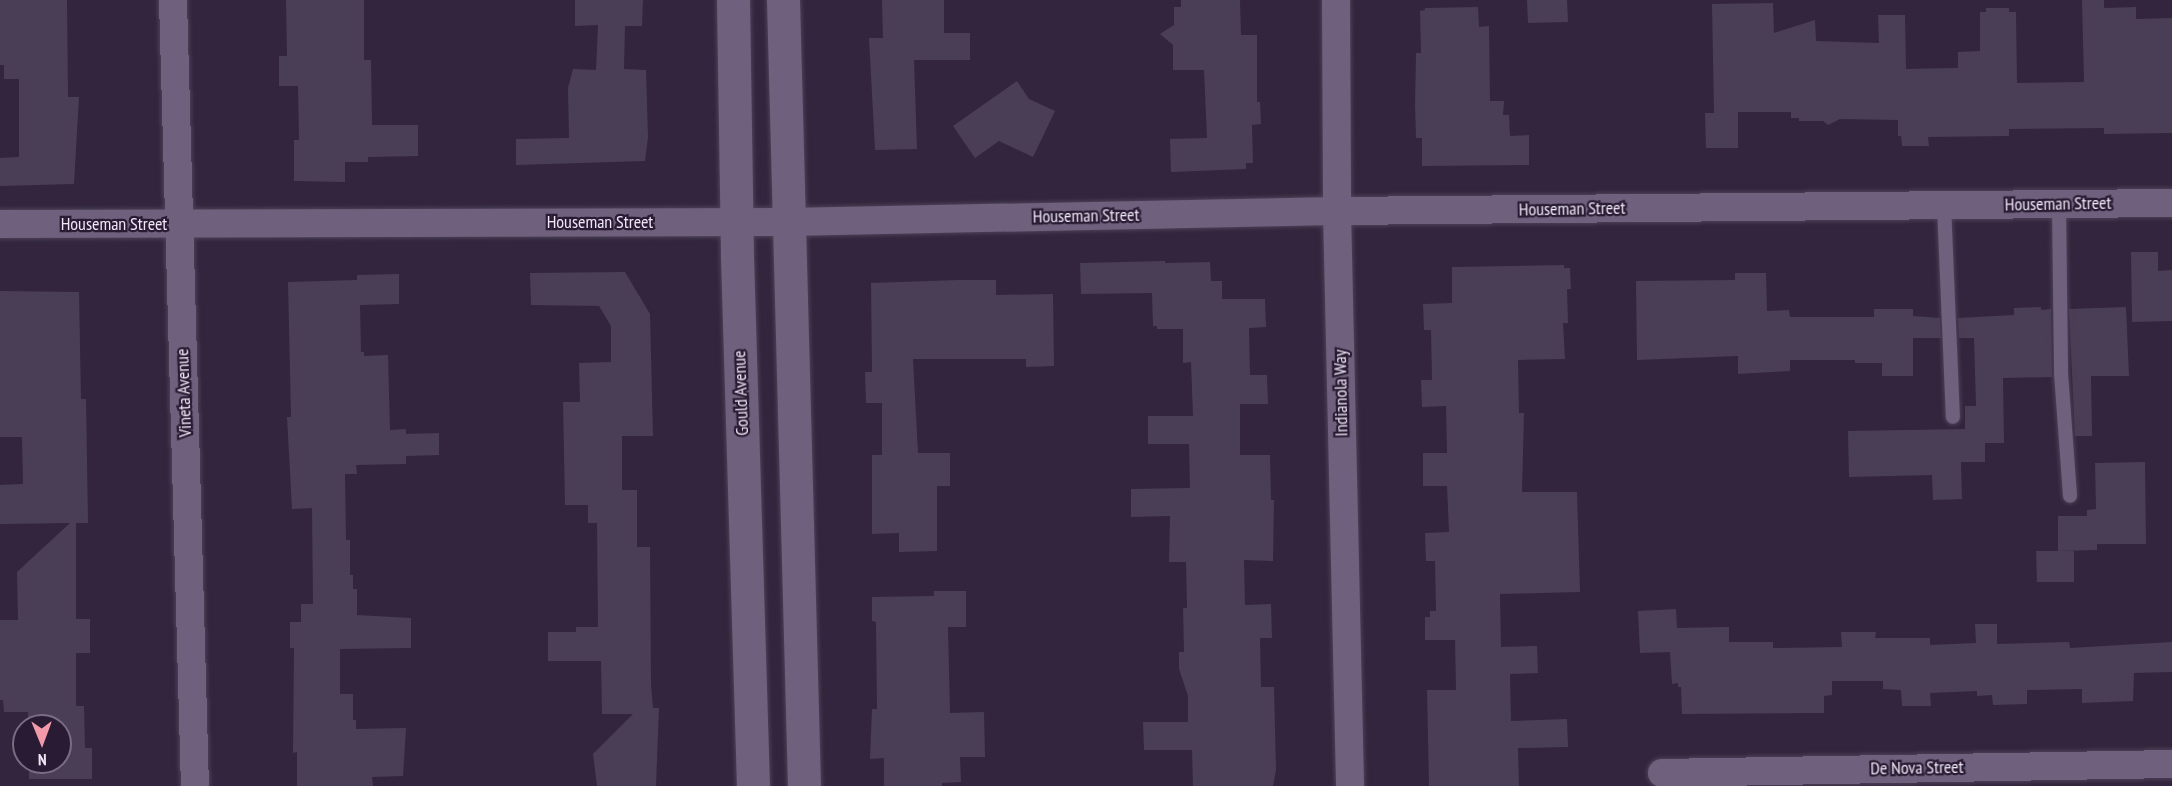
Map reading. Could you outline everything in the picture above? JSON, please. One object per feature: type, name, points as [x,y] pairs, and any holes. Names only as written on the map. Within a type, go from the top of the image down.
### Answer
[{"type":"street","name":"Vineta Avenue","points":[[173,0],[195,786]]},
{"type":"street","name":"Gould Avenue","points":[[733,0],[736,222],[753,786]]},
{"type":"street","points":[[783,0],[804,786]]},
{"type":"street","name":"Indianola Way","points":[[1336,0],[1337,211],[1350,786]]},
{"type":"street","name":"Houseman Street","points":[[0,224],[788,222],[1337,211],[2172,203]]},
{"type":"street","name":"De Nova Street","points":[[1662,772],[2172,764]]},
{"type":"lane","points":[[2059,204],[2061,374],[2070,496]]},
{"type":"lane","points":[[1944,206],[1953,417]]},
{"type":"building","points":[[0,0],[67,0],[68,97],[79,97],[74,184],[0,186],[0,158],[19,157],[19,79],[4,79],[4,65],[0,65]]},
{"type":"building","points":[[286,0],[364,0],[364,60],[371,60],[372,125],[418,125],[418,156],[368,157],[368,162],[345,162],[345,182],[294,181],[294,140],[299,140],[298,86],[279,86],[279,56],[287,56]]},
{"type":"building","points":[[575,0],[643,0],[642,26],[625,26],[624,69],[646,70],[648,137],[645,161],[516,165],[516,139],[569,138],[568,88],[573,69],[596,70],[598,25],[575,26]]},
{"type":"building","points":[[882,0],[944,0],[944,33],[970,33],[970,60],[914,60],[917,149],[875,150],[869,38],[883,38]]},
{"type":"building","points":[[1181,0],[1240,0],[1241,35],[1257,35],[1257,102],[1260,102],[1261,124],[1252,125],[1253,163],[1246,163],[1246,169],[1171,172],[1170,139],[1207,138],[1204,70],[1173,70],[1173,45],[1160,34],[1174,25],[1174,7],[1181,7]]},
{"type":"building","points":[[1527,0],[1567,0],[1568,22],[1528,23]]},
{"type":"building","points":[[2082,0],[2104,0],[2104,8],[2136,7],[2136,19],[2172,18],[2172,133],[2104,134],[2104,128],[2009,129],[2009,136],[1928,137],[1929,146],[1902,146],[1901,136],[1898,136],[1898,120],[1840,119],[1828,125],[1823,121],[1799,121],[1799,118],[1791,118],[1791,112],[1738,112],[1738,148],[1706,148],[1705,113],[1714,113],[1712,4],[1773,3],[1774,33],[1815,20],[1816,41],[1879,43],[1878,15],[1905,15],[1906,69],[1958,68],[1958,52],[1980,51],[1980,12],[1986,12],[1986,8],[2009,8],[2009,12],[2016,12],[2017,83],[2084,82]]},
{"type":"building","points":[[1478,7],[1479,27],[1489,26],[1490,101],[1504,101],[1503,115],[1509,115],[1510,136],[1529,135],[1529,165],[1422,166],[1422,138],[1416,138],[1415,105],[1416,53],[1421,53],[1420,11],[1425,8]]},
{"type":"building","points":[[1017,81],[1029,99],[1055,111],[1033,157],[999,141],[975,158],[953,126]]},
{"type":"building","points":[[2131,252],[2158,252],[2158,271],[2172,270],[2172,321],[2132,322]]},
{"type":"building","points":[[1165,261],[1165,263],[1210,262],[1211,281],[1222,281],[1222,299],[1265,299],[1266,327],[1249,328],[1250,375],[1267,375],[1268,404],[1240,404],[1240,455],[1270,455],[1271,500],[1274,500],[1273,561],[1244,560],[1245,605],[1271,604],[1272,638],[1260,638],[1261,687],[1274,687],[1276,770],[1273,786],[1193,786],[1192,750],[1144,750],[1143,722],[1188,722],[1188,696],[1179,669],[1179,652],[1184,652],[1183,608],[1187,608],[1186,562],[1169,562],[1170,516],[1131,517],[1131,489],[1190,488],[1189,444],[1148,444],[1148,416],[1193,416],[1191,362],[1183,363],[1183,329],[1157,329],[1157,326],[1153,326],[1152,293],[1081,294],[1080,263]]},
{"type":"building","points":[[1564,265],[1564,268],[1570,268],[1571,289],[1567,289],[1568,323],[1563,323],[1565,359],[1518,360],[1519,413],[1524,413],[1522,492],[1577,492],[1580,592],[1500,594],[1501,647],[1537,646],[1538,673],[1510,674],[1511,721],[1567,719],[1568,747],[1518,748],[1519,786],[1429,786],[1427,690],[1456,690],[1455,640],[1425,640],[1425,617],[1430,617],[1430,611],[1436,611],[1435,561],[1426,561],[1425,533],[1449,532],[1447,486],[1423,486],[1423,453],[1447,453],[1446,406],[1422,407],[1421,380],[1432,380],[1431,330],[1424,330],[1423,304],[1452,303],[1452,267]]},
{"type":"building","points":[[625,272],[650,314],[653,436],[622,436],[622,490],[637,490],[637,547],[650,547],[651,684],[653,708],[659,708],[656,786],[597,786],[593,754],[633,714],[602,714],[601,661],[548,661],[548,632],[576,632],[576,627],[598,627],[597,523],[588,523],[588,505],[565,505],[563,402],[580,402],[579,363],[611,362],[611,326],[599,306],[531,305],[530,273]]},
{"type":"building","points":[[1735,273],[1766,273],[1767,311],[1789,310],[1790,317],[1874,317],[1874,309],[1913,309],[1913,316],[1940,318],[1941,338],[1913,338],[1913,376],[1882,376],[1882,363],[1855,363],[1855,360],[1790,360],[1790,371],[1738,374],[1738,356],[1637,360],[1636,281],[1735,280]]},
{"type":"building","points":[[399,274],[399,304],[360,305],[361,352],[364,352],[364,356],[388,355],[390,430],[406,429],[406,434],[439,433],[439,455],[406,456],[406,464],[356,465],[357,474],[345,474],[346,540],[350,540],[350,575],[353,575],[353,589],[357,589],[357,615],[411,618],[411,648],[340,649],[340,694],[353,694],[353,720],[356,720],[356,729],[406,728],[403,776],[372,777],[373,786],[297,786],[297,752],[293,753],[294,648],[290,648],[290,622],[301,622],[301,604],[313,604],[312,508],[292,509],[287,417],[291,417],[288,282],[357,280],[357,275]]},
{"type":"building","points":[[996,280],[996,295],[1053,294],[1054,366],[1026,367],[1026,359],[913,359],[918,453],[950,453],[950,486],[937,486],[937,551],[899,552],[899,533],[872,534],[872,455],[882,455],[882,403],[866,403],[865,372],[872,372],[871,283]]},
{"type":"building","points":[[0,291],[79,292],[81,399],[86,399],[88,523],[76,523],[76,619],[90,619],[90,653],[76,653],[76,706],[84,706],[85,748],[92,748],[92,779],[29,779],[29,774],[72,774],[72,714],[4,712],[3,700],[0,700],[0,620],[18,620],[17,572],[70,523],[0,524],[0,485],[23,484],[22,437],[0,437]]},
{"type":"building","points":[[2041,307],[2041,310],[2051,309],[2052,377],[2003,378],[2004,443],[1985,443],[1985,462],[1961,462],[1962,499],[1933,500],[1932,475],[1849,477],[1848,431],[1965,429],[1965,406],[1976,406],[1974,338],[1959,338],[1958,318],[2014,315],[2014,308]]},
{"type":"building","points":[[2126,307],[2129,376],[2091,376],[2092,436],[2075,436],[2069,309]]},
{"type":"building","points":[[2145,462],[2146,544],[2097,544],[2097,550],[2058,551],[2058,516],[2087,516],[2087,510],[2096,509],[2095,463]]},
{"type":"building","points":[[2036,551],[2074,551],[2074,582],[2037,582]]},
{"type":"building","points":[[934,591],[966,591],[966,627],[948,627],[950,713],[984,712],[985,757],[960,757],[961,782],[942,783],[942,786],[884,786],[884,758],[870,759],[872,709],[877,709],[876,622],[872,621],[872,597],[934,596]]},
{"type":"building","points":[[1676,609],[1677,628],[1729,627],[1729,642],[1773,642],[1773,648],[1842,647],[1841,632],[1876,632],[1875,638],[1930,638],[1930,645],[1976,643],[1975,624],[1997,624],[1997,644],[2069,642],[2070,648],[2172,642],[2172,672],[2134,673],[2133,701],[2082,703],[2082,689],[2027,690],[2027,704],[1993,705],[1992,695],[1977,696],[1977,691],[1930,693],[1931,706],[1902,706],[1901,690],[1883,689],[1883,681],[1832,681],[1832,695],[1824,696],[1824,713],[1682,714],[1681,687],[1678,687],[1678,683],[1672,684],[1670,652],[1640,653],[1638,611]]}]
